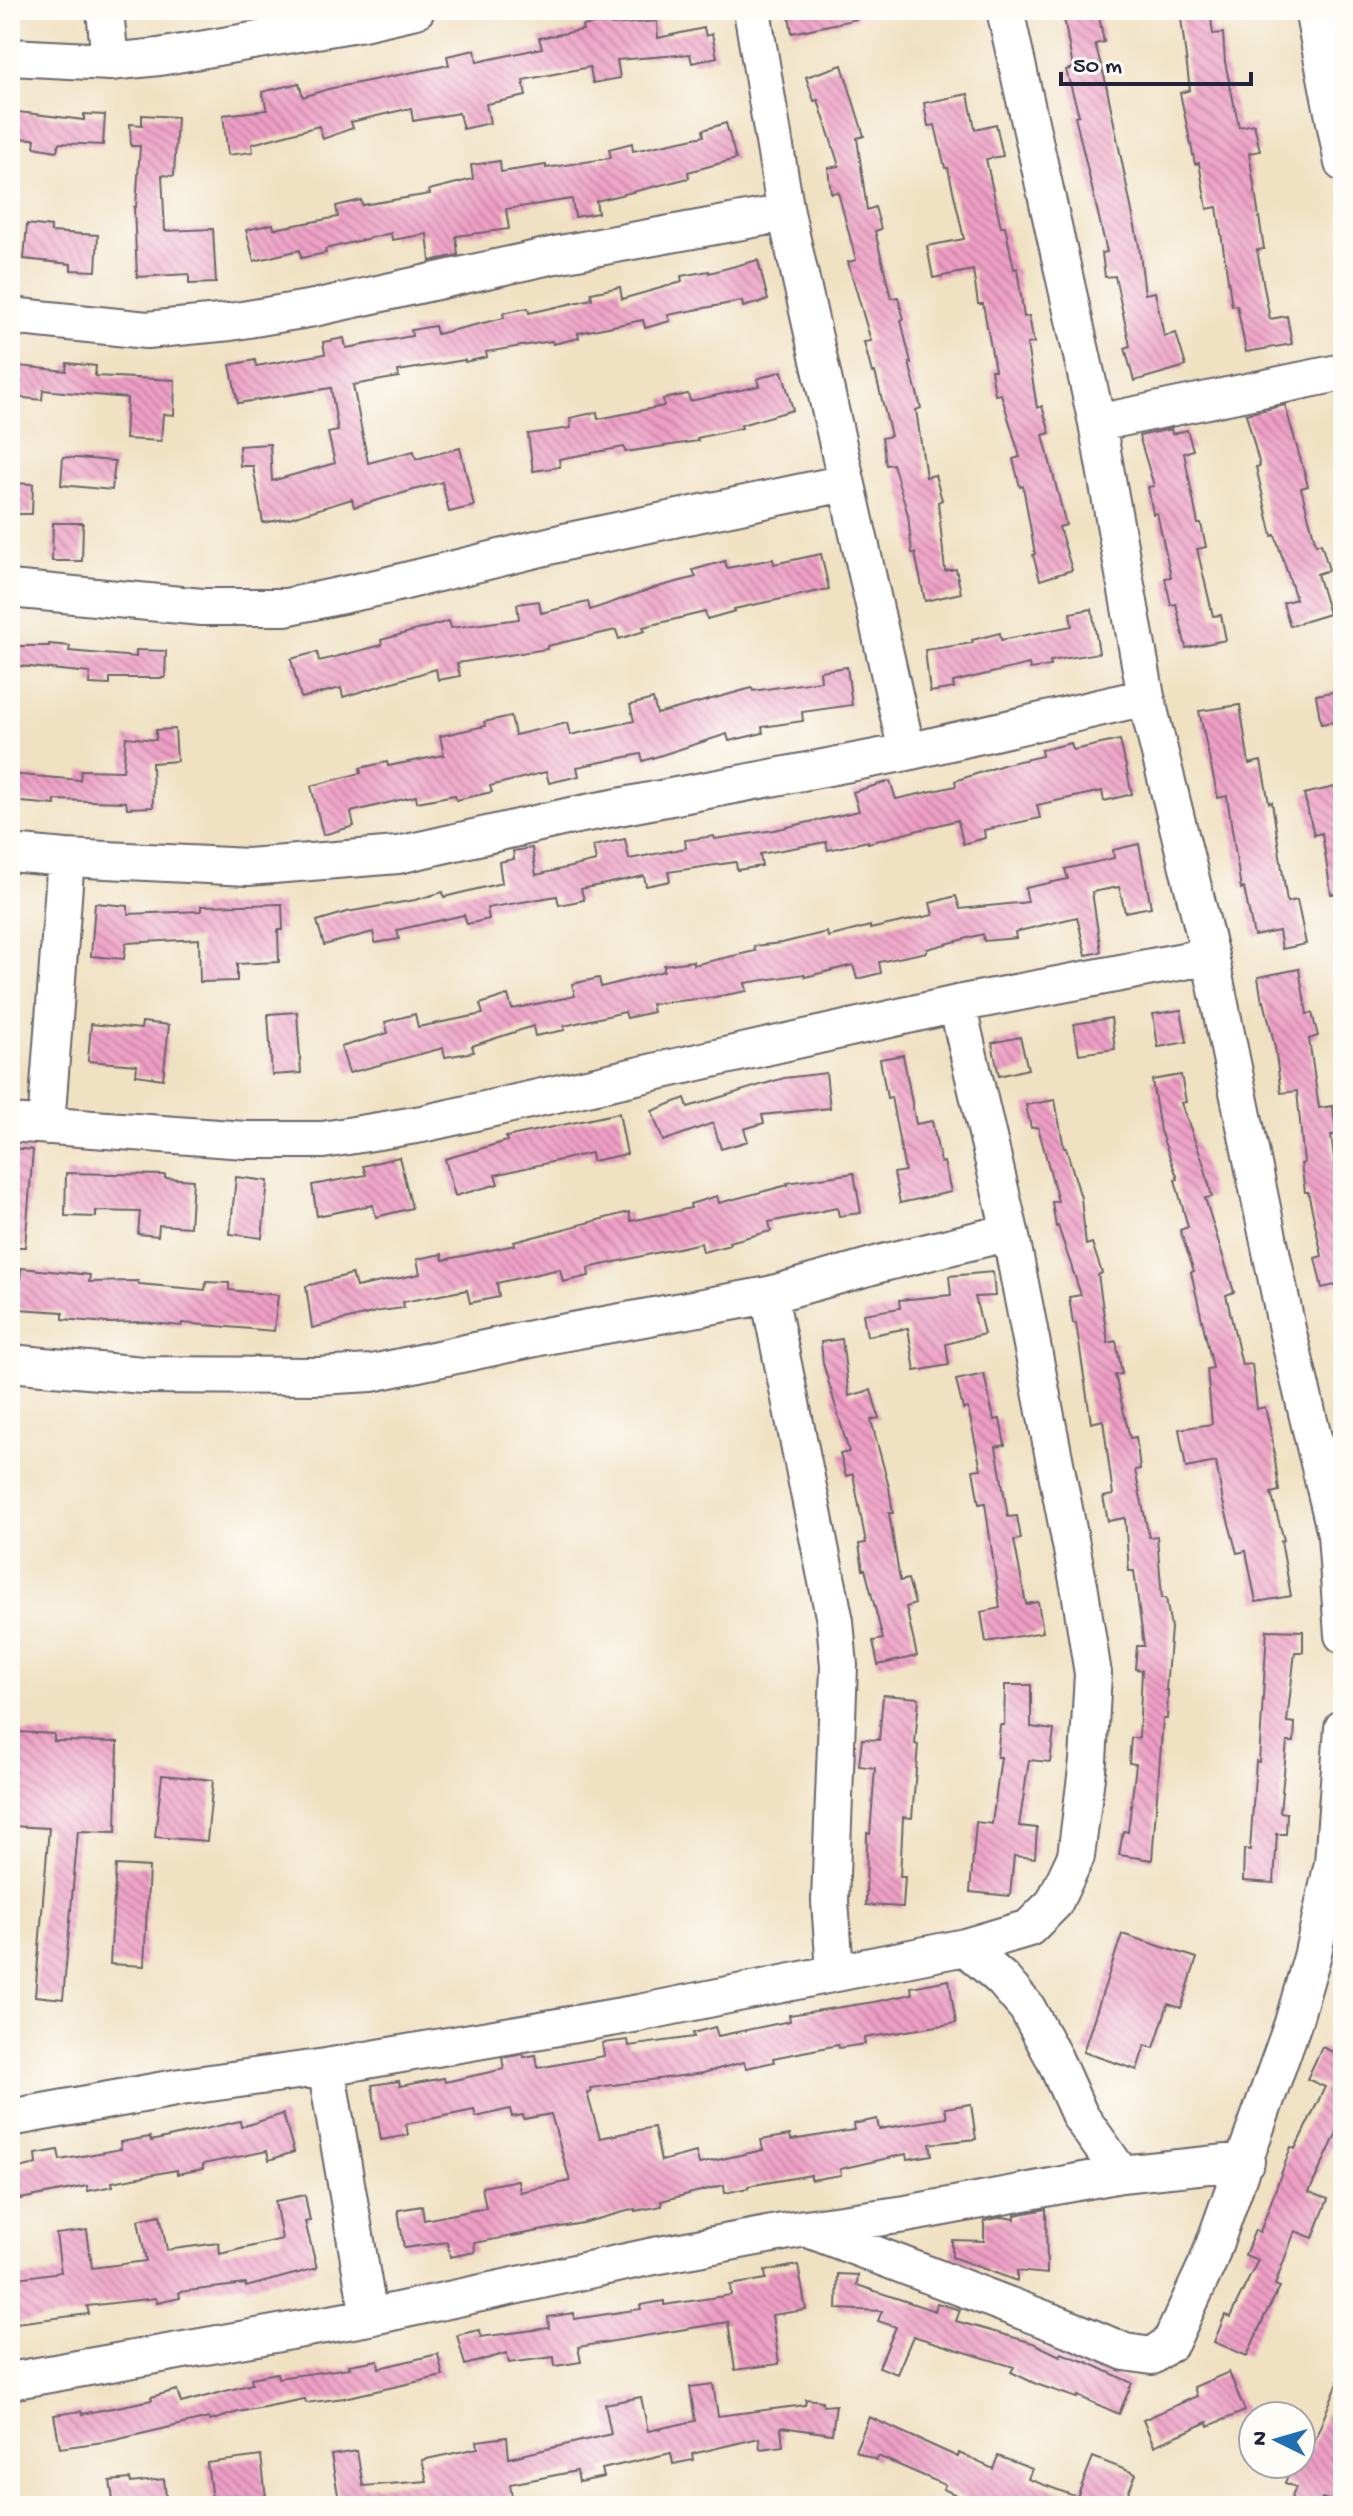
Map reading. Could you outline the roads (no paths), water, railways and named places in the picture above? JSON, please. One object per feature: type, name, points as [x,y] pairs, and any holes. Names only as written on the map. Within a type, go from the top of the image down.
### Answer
[{"type":"street","points":[[105,10],[110,62]]},
{"type":"street","points":[[10,57],[110,62],[159,57],[363,16],[416,10]]},
{"type":"street","points":[[752,10],[786,213],[907,752]]},
{"type":"street","points":[[1005,10],[1097,423],[1146,697],[1210,956],[1287,1329],[1339,1533],[1343,1635]]},
{"type":"street","points":[[1313,10],[1343,163]]},
{"type":"street","points":[[10,316],[147,330],[230,322],[314,308],[555,255],[786,213]]},
{"type":"street","points":[[1097,423],[1343,372]]},
{"type":"street","points":[[10,589],[202,607],[286,607],[569,541],[845,483]]},
{"type":"street","points":[[10,853],[248,867],[398,855],[566,817],[907,752],[1146,697]]},
{"type":"street","points":[[46,1126],[66,858]]},
{"type":"street","points":[[10,1123],[245,1140],[323,1140],[422,1124],[957,1004],[1210,956]]},
{"type":"street","points":[[10,2118],[181,2087],[326,2067],[639,2013],[965,1947],[1029,1928],[1054,1903],[1076,1856],[1088,1761],[1093,1674],[1080,1591],[1010,1232],[957,1004]]},
{"type":"street","points":[[10,1363],[143,1375],[318,1376],[372,1373],[545,1336],[769,1295],[1010,1232]]},
{"type":"street","points":[[769,1295],[835,1621],[839,1666],[830,1901],[835,1972]]},
{"type":"street","points":[[805,2228],[1125,2352],[1152,2356],[1171,2342],[1208,2262],[1293,2023],[1333,1863],[1343,1728]]},
{"type":"street","points":[[965,1947],[1002,1979],[1027,2008],[1080,2116],[1121,2174]]},
{"type":"street","points":[[326,2067],[369,2317]]},
{"type":"street","points":[[10,2381],[369,2317],[649,2257],[805,2228],[906,2214],[1121,2174],[1246,2161]]}]
